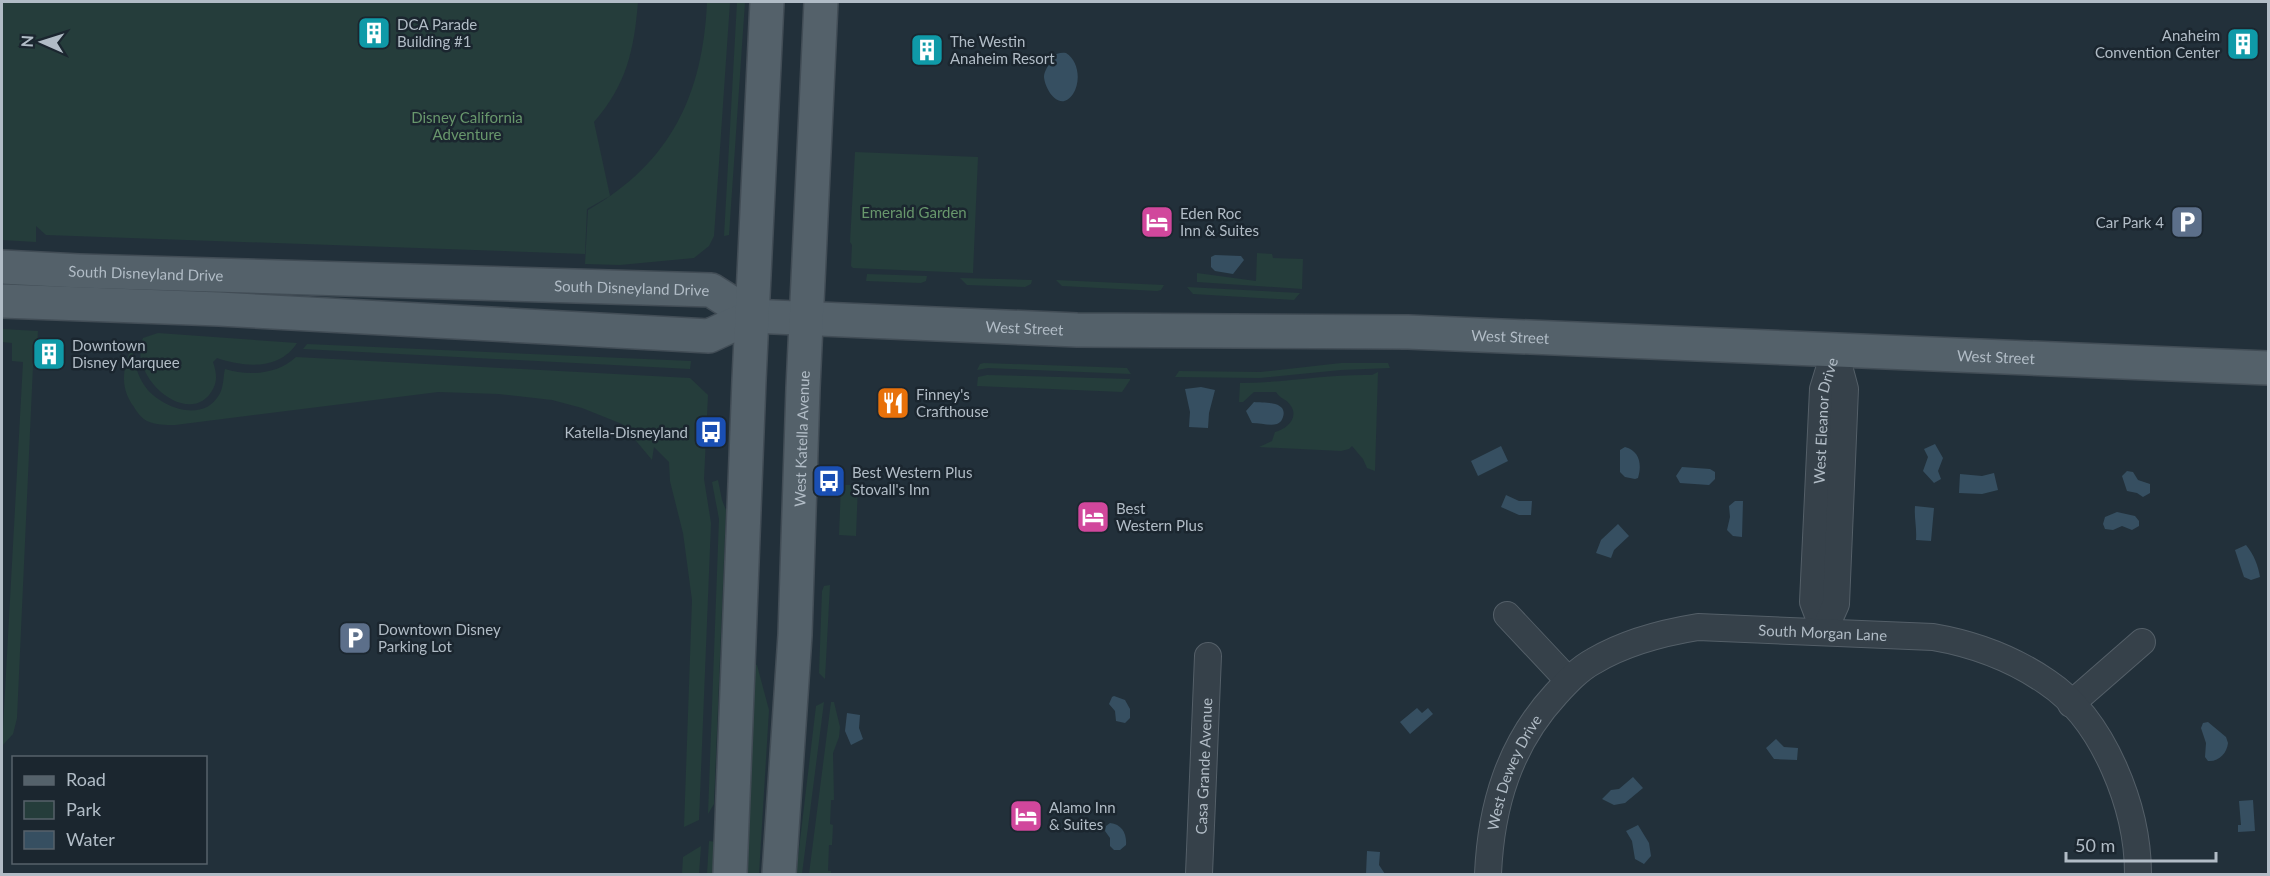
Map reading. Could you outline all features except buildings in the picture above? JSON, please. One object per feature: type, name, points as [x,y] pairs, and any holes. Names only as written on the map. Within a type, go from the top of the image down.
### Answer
[{"type":"main road","points":[[730,874],[767,2]]},
{"type":"main road","name":"West Katella Avenue","points":[[780,874],[795,636],[806,319],[821,2]]},
{"type":"main road","name":"South Disneyland Drive","points":[[2,267],[711,290],[752,316]]},
{"type":"main road","points":[[79,271],[81,305]]},
{"type":"main road","points":[[2,301],[219,309],[709,336],[752,316]]},
{"type":"main road","name":"West Street","points":[[752,316],[1077,330],[1407,332],[2268,368]]},
{"type":"street","name":"West Eleanor Drive","points":[[1824,631],[1813,602],[1823,388],[1835,351]]},
{"type":"street","points":[[1507,615],[1568,680]]},
{"type":"street","name":"South Morgan Lane","points":[[1568,680],[1591,662],[1620,648],[1669,632],[1698,627],[1905,634],[1964,642],[1992,652],[2049,683],[2071,704],[2106,750],[2123,788],[2132,819],[2138,874]]},
{"type":"street","points":[[2071,704],[2142,642]]},
{"type":"street","name":"Casa Grande Avenue","points":[[1199,874],[1208,656]]},
{"type":"street","name":"West Dewey Drive","points":[[1488,874],[1492,825],[1507,771],[1531,725],[1568,680]]},
{"type":"green space","name":"Disney California Adventure","points":[[2,2],[638,2],[634,36],[627,66],[614,94],[594,122],[610,196],[587,209],[585,254],[46,235],[36,226],[36,242],[2,240]]},
{"type":"green space","points":[[707,2],[730,2],[714,236],[709,246],[694,258],[620,265],[585,264],[588,210],[617,191],[641,171],[661,148],[677,123],[698,67]]},
{"type":"green space","points":[[737,2],[745,2],[729,235],[724,236]]},
{"type":"green space","name":"Emerald Garden","points":[[855,152],[978,157],[973,273],[853,268],[851,266],[852,245],[850,242]]},
{"type":"green space","points":[[1257,253],[1272,254],[1273,258],[1303,259],[1302,289],[1197,282],[1197,273],[1256,281]]},
{"type":"green space","points":[[867,274],[927,276],[926,281],[921,283],[866,281]]},
{"type":"green space","points":[[960,278],[1032,280],[1031,284],[1025,287],[967,285]]},
{"type":"green space","points":[[1056,280],[1164,285],[1161,290],[1157,291],[1062,286]]},
{"type":"green space","points":[[1187,287],[1300,293],[1294,300],[1193,294]]},
{"type":"green space","points":[[2,329],[38,331],[36,366],[33,366],[17,718],[13,734],[2,746],[23,362],[12,361],[12,343],[2,342]]},
{"type":"green space","points":[[158,333],[297,343],[290,352],[271,362],[249,365],[217,358],[213,362],[216,382],[213,389],[203,400],[190,404],[177,402],[163,394],[152,382],[144,368],[140,353],[143,338]]},
{"type":"green space","points":[[307,344],[691,361],[690,369],[303,349]]},
{"type":"green space","points":[[132,346],[138,374],[147,389],[163,402],[183,410],[203,409],[212,404],[223,385],[225,369],[243,373],[271,371],[296,357],[690,378],[708,395],[704,479],[711,523],[699,820],[684,827],[692,600],[683,533],[670,481],[669,462],[654,447],[652,460],[622,424],[582,408],[552,400],[498,394],[438,392],[175,425],[157,424],[141,417],[126,392],[124,377],[126,362]]},
{"type":"green space","points":[[1341,363],[1388,363],[1390,368],[1260,378],[1175,377],[1179,371],[1260,372]]},
{"type":"green space","points":[[980,364],[1127,368],[1131,374],[988,368],[977,370]]},
{"type":"green space","points":[[1378,372],[1375,471],[1367,468],[1352,446],[1341,451],[1259,447],[1272,441],[1275,432],[1290,423],[1293,415],[1291,406],[1276,392],[1254,392],[1243,402],[1239,402],[1240,383],[1372,375]]},
{"type":"green space","points":[[987,375],[1130,380],[1122,392],[977,386],[978,377]]},
{"type":"green space","points":[[718,480],[726,510],[714,804],[708,814],[719,519],[712,482]]},
{"type":"green space","points":[[841,485],[858,485],[856,536],[839,535]]},
{"type":"green space","points":[[830,585],[825,679],[819,673],[822,591],[824,586]]},
{"type":"green space","points":[[753,665],[757,665],[769,710],[759,874],[745,874]]},
{"type":"green space","points":[[824,702],[802,874],[796,874],[816,706]]},
{"type":"green space","points":[[831,702],[834,702],[840,727],[833,753],[834,800],[831,800],[830,824],[833,825],[832,845],[829,845],[828,871],[831,871],[831,874],[809,874]]},
{"type":"green space","points":[[709,841],[716,842],[714,874],[707,874]]},
{"type":"green space","points":[[701,846],[699,874],[682,874],[683,857]]},
{"type":"water","points":[[1066,53],[1074,61],[1078,78],[1073,94],[1063,101],[1054,98],[1050,93],[1044,77],[1053,56]]},
{"type":"water","points":[[1215,255],[1241,256],[1244,260],[1233,274],[1215,271],[1211,267],[1211,257]]},
{"type":"water","points":[[1201,387],[1215,390],[1208,428],[1189,427],[1190,412],[1185,389]]},
{"type":"water","points":[[1254,402],[1279,405],[1284,412],[1282,420],[1274,425],[1252,423],[1246,411]]},
{"type":"water","points":[[1935,444],[1943,458],[1938,471],[1941,479],[1934,483],[1923,471],[1928,457],[1924,449]]},
{"type":"water","points":[[1501,446],[1508,461],[1478,476],[1471,461]]},
{"type":"water","points":[[1625,447],[1634,452],[1639,459],[1638,478],[1625,477],[1620,472],[1620,450]]},
{"type":"water","points":[[1682,467],[1710,469],[1715,472],[1715,479],[1709,485],[1680,483],[1676,476]]},
{"type":"water","points":[[2127,471],[2133,472],[2138,480],[2150,484],[2150,493],[2143,497],[2127,491],[2122,476]]},
{"type":"water","points":[[1994,473],[1998,490],[1982,494],[1959,493],[1960,474],[1982,476]]},
{"type":"water","points":[[1506,495],[1519,501],[1532,501],[1531,515],[1519,515],[1501,507]]},
{"type":"water","points":[[1735,501],[1743,501],[1742,537],[1733,536],[1727,530],[1730,517],[1729,506]]},
{"type":"water","points":[[1915,506],[1934,508],[1931,541],[1916,540]]},
{"type":"water","points":[[2117,512],[2135,516],[2139,521],[2139,526],[2132,530],[2122,526],[2113,530],[2105,529],[2103,524],[2105,517]]},
{"type":"water","points":[[1618,524],[1629,536],[1614,550],[1611,558],[1596,553],[1601,540]]},
{"type":"water","points":[[2246,545],[2255,560],[2260,577],[2251,580],[2244,577],[2235,550]]},
{"type":"water","points":[[1114,696],[1125,700],[1130,709],[1130,718],[1125,723],[1116,721],[1115,711],[1109,704]]},
{"type":"water","points":[[1417,708],[1422,713],[1428,708],[1433,714],[1410,734],[1400,722]]},
{"type":"water","points":[[847,713],[860,715],[859,728],[863,739],[851,745],[845,731]]},
{"type":"water","points":[[2208,722],[2226,737],[2228,743],[2222,756],[2212,761],[2208,761],[2205,757],[2206,743],[2201,728],[2203,723]]},
{"type":"water","points":[[1776,739],[1784,747],[1798,748],[1797,760],[1774,759],[1766,748]]},
{"type":"water","points":[[1633,777],[1643,788],[1625,803],[1614,805],[1602,799],[1611,790],[1619,789]]},
{"type":"water","points":[[2253,800],[2255,831],[2238,832],[2238,825],[2241,825],[2239,801]]},
{"type":"water","points":[[1110,823],[1118,825],[1125,833],[1126,845],[1120,850],[1114,850],[1110,846],[1110,838],[1105,831],[1106,826]]},
{"type":"water","points":[[1638,825],[1649,843],[1651,856],[1644,864],[1635,859],[1632,841],[1626,831]]},
{"type":"water","points":[[1367,851],[1380,852],[1379,865],[1385,874],[1366,874]]},
{"type":"place","name":"DCA Parade Building #1","points":[[374,33]]},
{"type":"place","name":"Anaheim Convention Center","points":[[2243,44]]},
{"type":"place","name":"The Westin Anaheim Resort","points":[[927,50]]},
{"type":"place","name":"Eden Roc Inn & Suites","points":[[1157,222]]},
{"type":"place","name":"Car Park 4","points":[[2187,222]]},
{"type":"place","name":"Downtown Disney Marquee","points":[[49,354]]},
{"type":"place","name":"Finney's Crafthouse","points":[[893,403]]},
{"type":"place","name":"Katella-Disneyland","points":[[711,432]]},
{"type":"place","name":"Best Western Plus Stovall's Inn","points":[[829,481]]},
{"type":"place","name":"Best Western Plus","points":[[1093,517]]},
{"type":"place","name":"Downtown Disney Parking Lot","points":[[355,638]]},
{"type":"place","name":"Alamo Inn & Suites","points":[[1026,816]]}]
